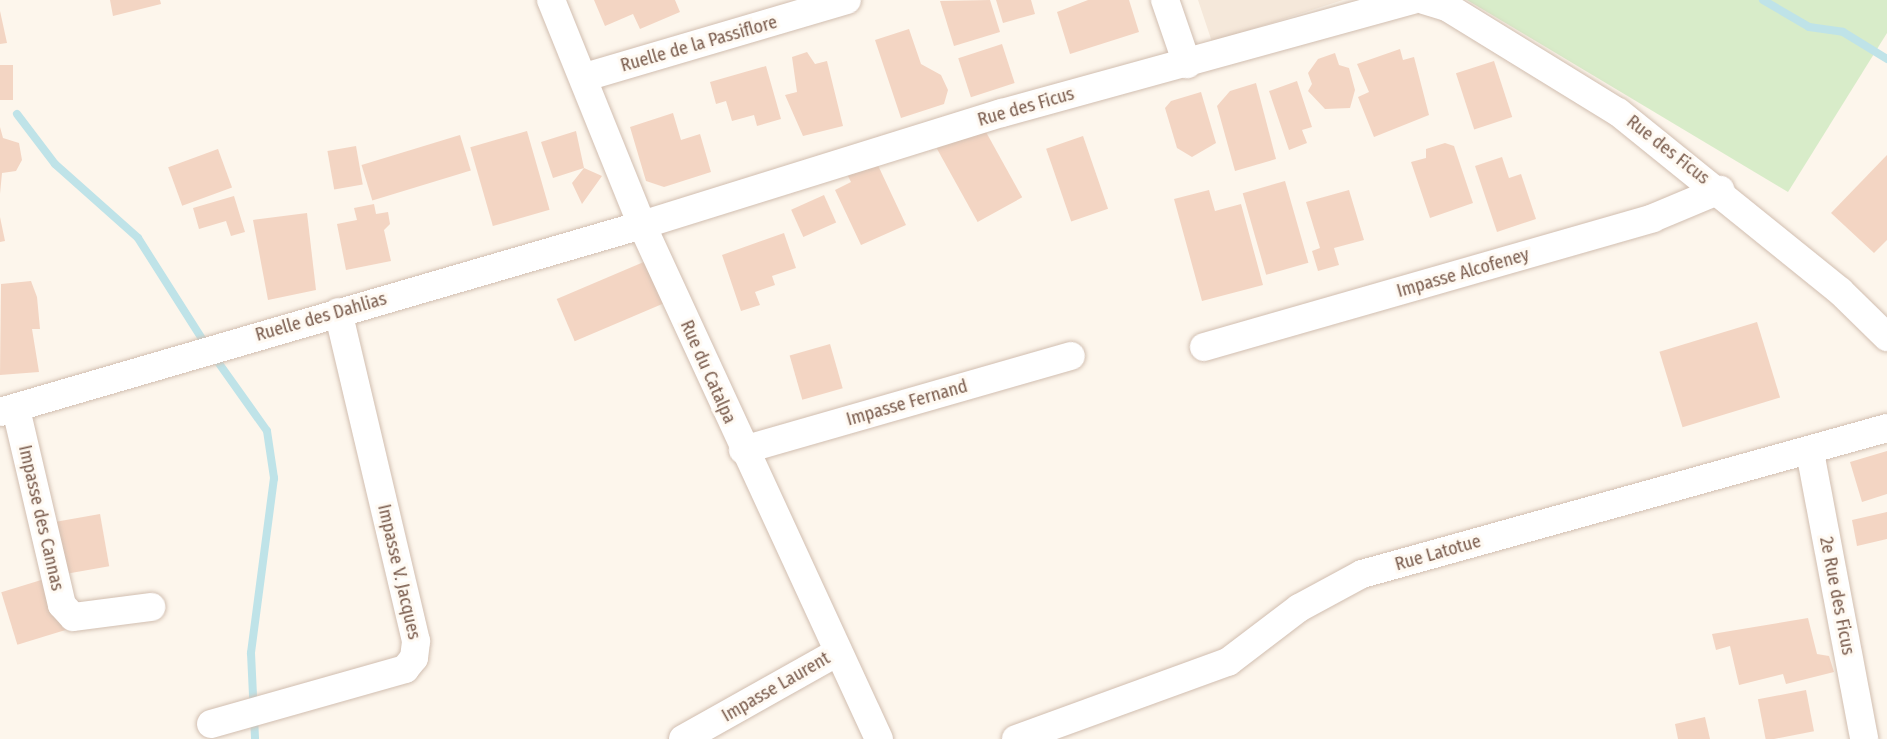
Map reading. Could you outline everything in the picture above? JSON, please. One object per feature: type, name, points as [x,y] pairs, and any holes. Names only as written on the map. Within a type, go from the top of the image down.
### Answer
[{"type":"street","name":"Rue du Catalpa","points":[[551,0],[585,77],[642,225],[743,450],[879,739]]},
{"type":"street","name":"Ruelle de la Passiflore","points":[[585,77],[847,0]]},
{"type":"street","points":[[1166,0],[1187,64]]},
{"type":"street","name":"Rue des Ficus","points":[[642,225],[1002,113],[1413,0]]},
{"type":"street","name":"Rue des Ficus","points":[[1424,0],[1447,7],[1618,112],[1720,190],[1840,291],[1887,337]]},
{"type":"street","name":"Impasse Alcofeney","points":[[1204,347],[1653,218],[1720,190]]},
{"type":"street","name":"Ruelle des Dahlias","points":[[8,411],[225,345],[642,225]]},
{"type":"street","name":"Impasse V. Jacques","points":[[224,719],[405,669],[414,658],[416,641],[338,312]]},
{"type":"street","name":"Impasse Fernand","points":[[743,450],[1071,356]]},
{"type":"street","name":"Impasse des Cannas","points":[[8,411],[62,605],[73,617],[151,607]]},
{"type":"street","name":"Rue Latotue","points":[[1016,739],[1228,662],[1299,608],[1362,574],[1810,452],[1887,428]]},
{"type":"street","name":"2e Rue des Ficus","points":[[1810,452],[1864,739]]},
{"type":"street","name":"Impasse Laurent","points":[[683,739],[838,652]]},
{"type":"shaded area","points":[[1198,0],[1343,0],[1212,42]]},
{"type":"green space","points":[[1467,0],[1887,0],[1887,33],[1788,192]]},
{"type":"building","points":[[110,0],[160,0],[161,4],[113,16]]},
{"type":"building","points":[[594,0],[675,0],[680,12],[640,29],[633,14],[605,26]]},
{"type":"building","points":[[990,0],[1000,32],[954,46],[940,1]]},
{"type":"building","points":[[996,0],[1031,0],[1035,14],[1003,23]]},
{"type":"building","points":[[1088,0],[1129,0],[1139,32],[1070,54],[1057,12]]},
{"type":"building","points":[[0,11],[7,43],[0,44]]},
{"type":"building","points":[[909,29],[921,64],[941,75],[948,90],[944,104],[901,118],[875,40]]},
{"type":"building","points":[[1002,44],[1015,83],[971,97],[958,58]]},
{"type":"building","points":[[1400,49],[1403,60],[1414,57],[1429,115],[1374,137],[1358,97],[1369,92],[1357,64]]},
{"type":"building","points":[[807,52],[815,64],[827,61],[843,126],[803,136],[785,95],[797,92],[792,57]]},
{"type":"building","points":[[1335,53],[1339,65],[1349,68],[1355,90],[1350,108],[1325,109],[1308,91],[1312,84],[1308,73],[1318,59]]},
{"type":"building","points":[[1494,61],[1512,117],[1474,129],[1456,73]]},
{"type":"building","points":[[0,65],[13,65],[13,100],[0,100]]},
{"type":"building","points":[[766,66],[781,119],[757,126],[754,115],[732,121],[726,101],[716,104],[710,82]]},
{"type":"building","points":[[1297,81],[1312,127],[1302,130],[1307,143],[1289,150],[1269,91]]},
{"type":"building","points":[[1256,83],[1276,159],[1235,171],[1217,106],[1230,91]]},
{"type":"building","points":[[1201,92],[1216,143],[1192,157],[1177,148],[1165,108],[1171,101]]},
{"type":"building","points":[[673,113],[681,140],[700,134],[711,172],[664,187],[646,181],[630,127]]},
{"type":"building","points":[[981,123],[1022,197],[978,222],[936,148]]},
{"type":"building","points":[[0,127],[3,138],[19,143],[22,160],[16,171],[2,173],[0,194]]},
{"type":"building","points":[[527,131],[550,210],[493,226],[470,147]]},
{"type":"building","points":[[576,131],[584,168],[553,178],[541,142]]},
{"type":"building","points":[[460,135],[471,170],[372,200],[362,165]]},
{"type":"building","points":[[1083,136],[1108,209],[1071,222],[1046,149]]},
{"type":"building","points":[[1445,143],[1454,146],[1473,203],[1430,218],[1411,162],[1426,158],[1426,149]]},
{"type":"building","points":[[356,146],[363,184],[334,189],[327,151]]},
{"type":"building","points":[[218,149],[232,188],[182,206],[168,167]]},
{"type":"building","points":[[1887,155],[1887,240],[1874,253],[1831,213]]},
{"type":"building","points":[[1502,157],[1509,178],[1521,174],[1536,219],[1497,232],[1475,166]]},
{"type":"building","points":[[875,159],[906,225],[861,245],[835,190],[851,182],[846,172]]},
{"type":"building","points":[[584,168],[602,176],[582,204],[572,183]]},
{"type":"building","points":[[1285,181],[1308,263],[1266,275],[1243,193]]},
{"type":"building","points":[[1209,190],[1215,211],[1241,204],[1263,285],[1202,301],[1174,199]]},
{"type":"building","points":[[1349,190],[1364,240],[1334,248],[1339,265],[1318,271],[1312,251],[1320,248],[1306,202]]},
{"type":"building","points":[[824,195],[836,222],[803,237],[791,210]]},
{"type":"building","points":[[234,196],[245,232],[231,236],[226,221],[199,229],[193,208]]},
{"type":"building","points":[[374,204],[376,214],[388,212],[390,224],[384,230],[391,261],[346,270],[337,224],[357,220],[354,208]]},
{"type":"building","points":[[307,213],[316,290],[268,300],[253,220]]},
{"type":"building","points":[[0,217],[5,241],[0,242]]},
{"type":"building","points":[[784,233],[796,268],[772,276],[775,285],[755,292],[760,305],[741,311],[722,255]]},
{"type":"building","points":[[646,261],[664,303],[575,341],[557,299]]},
{"type":"building","points":[[31,281],[37,297],[40,329],[32,329],[39,372],[0,375],[1,284]]},
{"type":"building","points":[[1757,322],[1780,398],[1683,427],[1659,352]]},
{"type":"building","points":[[830,344],[843,388],[802,400],[790,356]]},
{"type":"building","points":[[1887,451],[1887,494],[1862,502],[1850,462]]},
{"type":"building","points":[[1887,512],[1887,539],[1857,546],[1852,520]]},
{"type":"building","points":[[100,514],[109,566],[64,574],[55,522]]},
{"type":"building","points":[[51,577],[67,630],[17,645],[1,592]]},
{"type":"building","points":[[1808,618],[1817,654],[1829,656],[1834,672],[1786,684],[1783,674],[1739,685],[1730,646],[1716,650],[1712,634]]},
{"type":"building","points":[[1806,690],[1814,731],[1766,739],[1758,699]]},
{"type":"building","points":[[1705,717],[1710,739],[1678,739],[1675,724]]},
{"type":"waterway","points":[[1763,0],[1809,27],[1843,32],[1887,59]]},
{"type":"waterway","points":[[17,114],[55,164],[138,238],[206,345]]},
{"type":"waterway","points":[[213,355],[267,431],[274,478],[251,653],[255,739]]}]
